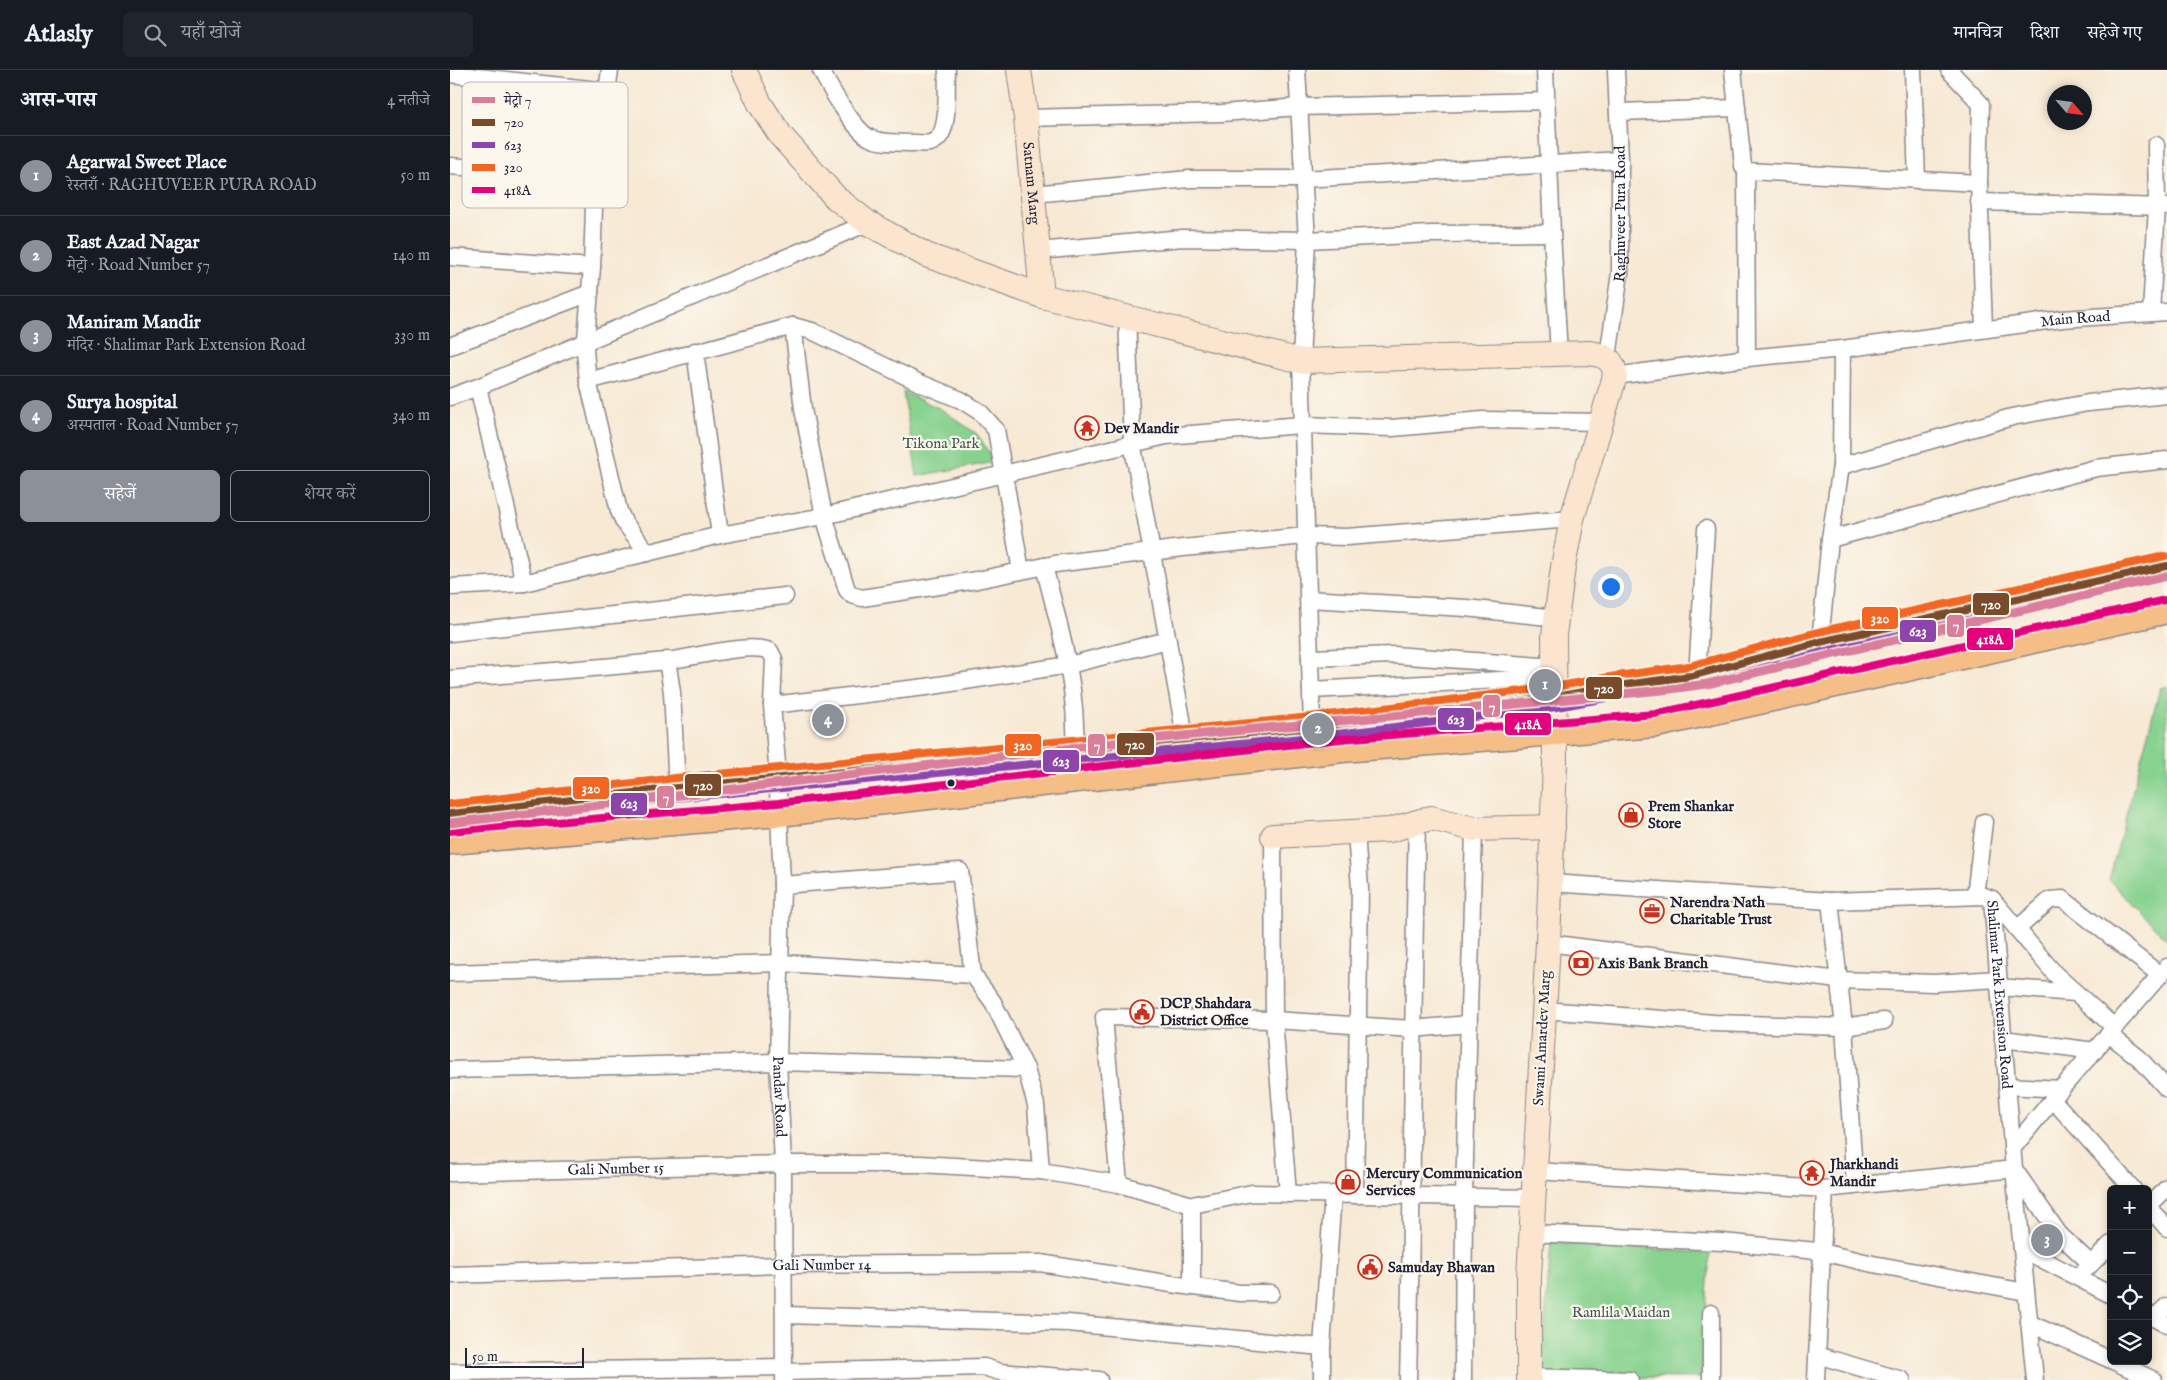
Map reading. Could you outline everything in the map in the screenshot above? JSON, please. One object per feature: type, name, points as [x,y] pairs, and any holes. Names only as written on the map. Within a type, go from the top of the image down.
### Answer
[{"type":"main road","points":[[450,814],[677,788],[1312,727],[1555,680],[1610,687],[1696,675],[1820,642],[2167,566]]},
{"type":"main road","points":[[450,841],[780,822],[1342,750],[1656,724],[2167,610]]},
{"type":"street","points":[[744,70],[760,104],[781,136],[836,198],[868,223],[926,255],[1042,296],[1301,361],[1589,353],[1612,367],[1600,422],[1572,518],[1556,618],[1555,680]]},
{"type":"street","points":[[821,70],[843,108],[860,130],[869,138],[879,141],[930,144],[938,140],[945,127],[947,70]]},
{"type":"street","name":"Satnam Marg","points":[[1019,70],[1026,118],[1042,296]]},
{"type":"street","points":[[1297,70],[1307,240],[1301,361],[1312,727]]},
{"type":"street","points":[[1546,70],[1559,354]]},
{"type":"street","name":"Raghuveer Pura Road","points":[[1612,367],[1620,273],[1620,160],[1616,70]]},
{"type":"street","points":[[1733,70],[1743,166],[1746,171],[1747,358]]},
{"type":"street","points":[[1913,70],[1917,180]]},
{"type":"street","points":[[1949,70],[1981,104],[1979,202],[1984,329]]},
{"type":"street","points":[[450,74],[524,82]]},
{"type":"street","points":[[1026,118],[1222,113],[1299,107],[1546,101]]},
{"type":"street","points":[[1618,112],[1737,108]]},
{"type":"street","points":[[2156,145],[2162,207],[2159,312]]},
{"type":"street","points":[[1033,194],[1189,179],[1303,179],[1620,160]]},
{"type":"street","points":[[1746,171],[1979,183]]},
{"type":"street","points":[[1979,202],[2162,207]]},
{"type":"street","points":[[594,208],[592,267],[585,341],[588,381],[619,511],[624,522],[648,553]]},
{"type":"street","points":[[450,397],[478,387],[868,223]]},
{"type":"street","points":[[1038,251],[1183,238],[1307,240],[1431,234],[1552,233]]},
{"type":"street","points":[[450,257],[592,267]]},
{"type":"street","points":[[450,346],[590,293]]},
{"type":"street","name":"Main Road","points":[[1612,367],[1747,358],[1842,349],[2062,319],[2159,312]]},
{"type":"street","points":[[1127,317],[1132,442],[1182,719],[1183,738]]},
{"type":"street","points":[[588,381],[792,326],[812,331],[920,383],[961,400],[980,412],[996,430],[1022,571]]},
{"type":"street","points":[[792,326],[803,409],[824,516],[847,590],[852,595],[862,598],[977,580],[1044,566],[1151,551],[1306,536],[1347,537],[1572,518]]},
{"type":"street","points":[[1820,642],[1830,539],[1841,466],[1842,349]]},
{"type":"street","points":[[696,351],[720,535]]},
{"type":"street","points":[[478,387],[524,583]]},
{"type":"street","points":[[1841,466],[2012,417],[2088,403],[2167,395]]},
{"type":"street","points":[[450,587],[524,583],[720,535],[824,516],[1004,472],[1104,452],[1132,442],[1166,436],[1302,425],[1392,428],[1483,420],[1600,422]]},
{"type":"street","points":[[1830,539],[2096,468],[2167,460]]},
{"type":"street","points":[[1696,675],[1706,529]]},
{"type":"street","points":[[1044,566],[1069,664],[1076,731],[1075,749]]},
{"type":"street","points":[[450,633],[785,596]]},
{"type":"street","points":[[1308,599],[1466,608],[1556,618]]},
{"type":"street","points":[[772,705],[926,687],[1069,664],[1168,640]]},
{"type":"street","name":"Pandav Road","points":[[667,660],[762,648],[770,651],[774,659],[772,705],[778,778],[782,885],[778,1062],[783,1164],[784,1373]]},
{"type":"street","points":[[1310,658],[1394,655],[1555,680]]},
{"type":"street","points":[[450,679],[667,660],[672,692],[677,788]]},
{"type":"street","points":[[1311,690],[1555,680]]},
{"type":"street","name":"Swami Amardev Marg","points":[[1529,1378],[1529,1276],[1548,943],[1555,763],[1555,680]]},
{"type":"street","points":[[1288,1194],[1274,1020],[1273,836],[1390,830],[1431,818],[1474,829],[1553,827]]},
{"type":"street","points":[[1408,1380],[1413,1196],[1412,1029],[1417,822]]},
{"type":"street","points":[[1975,896],[1984,822]]},
{"type":"street","points":[[1463,1380],[1464,1196],[1474,829]]},
{"type":"street","points":[[1355,1195],[1356,1025],[1360,889],[1356,831]]},
{"type":"street","points":[[782,885],[960,871],[973,975],[993,1002],[1026,1068],[1036,1105],[1041,1171]]},
{"type":"street","name":"Shalimar Park Extension Road","points":[[1550,883],[1830,900],[1975,896],[1984,896],[1992,900],[2012,1149],[2026,1292],[2038,1379]]},
{"type":"street","points":[[2012,1149],[2163,971],[2063,899],[2050,900],[2017,929]]},
{"type":"street","points":[[1830,900],[1844,1027],[1855,1186]]},
{"type":"street","points":[[1992,900],[2055,974],[2167,1088]]},
{"type":"street","points":[[1548,943],[1838,980],[1998,983],[2075,993]]},
{"type":"street","points":[[450,973],[780,963],[973,975]]},
{"type":"street","points":[[1544,1010],[1714,1023],[1844,1027],[1884,1021]]},
{"type":"street","points":[[1119,1184],[1104,1018],[1274,1020],[1412,1029],[1469,1024]]},
{"type":"street","points":[[2003,1039],[2095,1051]]},
{"type":"street","points":[[450,1070],[778,1062],[1026,1068]]},
{"type":"street","points":[[2007,1086],[2057,1094],[2130,1185]]},
{"type":"street","name":"Gali Number 15","points":[[450,1173],[783,1164],[920,1164],[1041,1171],[1119,1184],[1192,1205]]},
{"type":"street","points":[[1535,1171],[1825,1188],[2014,1169],[2058,1234],[2091,1264]]},
{"type":"street","points":[[1816,1380],[1825,1188]]},
{"type":"street","points":[[2152,1202],[2167,1188]]},
{"type":"street","points":[[1192,1287],[1192,1205],[1252,1193],[1534,1198]]},
{"type":"street","points":[[1322,1380],[1322,1347],[1334,1194]]},
{"type":"street","points":[[2152,1211],[2167,1228]]},
{"type":"street","points":[[1531,1234],[1722,1242],[1822,1253],[1882,1266],[2026,1292]]},
{"type":"street","points":[[2077,1278],[2107,1248]]},
{"type":"street","points":[[2022,1249],[2107,1293]]},
{"type":"street","name":"Gali Number 14","points":[[450,1275],[783,1265],[1040,1263],[1192,1287],[1240,1293],[1271,1293]]},
{"type":"street","points":[[2157,1319],[2167,1306]]},
{"type":"street","points":[[1710,1380],[1711,1314]]},
{"type":"street","points":[[784,1315],[1068,1323],[1322,1347]]},
{"type":"street","points":[[2030,1324],[2107,1359]]},
{"type":"street","points":[[1817,1355],[1902,1380]]},
{"type":"street","points":[[2121,1365],[2154,1380]]},
{"type":"street","points":[[450,1372],[784,1373],[984,1367],[999,1376],[1099,1380]]},
{"type":"street","points":[[1529,1378],[1630,1380]]},
{"type":"green space","name":"Tikona Park","points":[[903,392],[941,409],[977,434],[995,462],[917,476]]},
{"type":"green space","points":[[2167,686],[2167,940],[2109,880],[2160,688]]},
{"type":"green space","name":"Ramlila Maidan","points":[[1551,1242],[1710,1253],[1701,1378],[1541,1376]]},
{"type":"metro line","name":"7","points":[[450,823],[1130,741],[1663,690],[1707,684],[2167,576]]},
{"type":"transit line","name":"320","points":[[450,804],[676,778],[1311,717],[1554,687],[1689,666],[1818,632],[2165,556]]},
{"type":"transit line","name":"720","points":[[450,814],[677,788],[1312,727],[1556,697],[1610,687],[1691,676],[1820,642],[2167,566]]},
{"type":"transit line","name":"623","points":[[451,824],[678,798],[1313,737],[1557,707],[1612,697],[1694,686],[1822,652],[2167,576]]},
{"type":"transit line","name":"418A","points":[[450,831],[778,803],[1341,739],[1655,714],[2165,600]]},
{"type":"place","name":"Dev Mandir","points":[[1087,428]]},
{"type":"place","name":"Agarwal Sweet Place","points":[[1545,685]]},
{"type":"place","name":"Surya hospital","points":[[828,720]]},
{"type":"place","name":"East Azad Nagar","points":[[1318,729]]},
{"type":"place","name":"Prem Shankar Store","points":[[1631,815]]},
{"type":"place","name":"Narendra Nath Charitable Trust","points":[[1652,911]]},
{"type":"place","name":"Axis Bank Branch","points":[[1581,963]]},
{"type":"place","name":"DCP Shahdara District Office","points":[[1142,1012]]},
{"type":"place","name":"Jharkhandi Mandir","points":[[1812,1173]]},
{"type":"place","name":"Mercury Communication Services","points":[[1348,1182]]},
{"type":"place","name":"Maniram Mandir","points":[[2047,1240]]},
{"type":"place","name":"Samuday Bhawan","points":[[1370,1267]]}]
